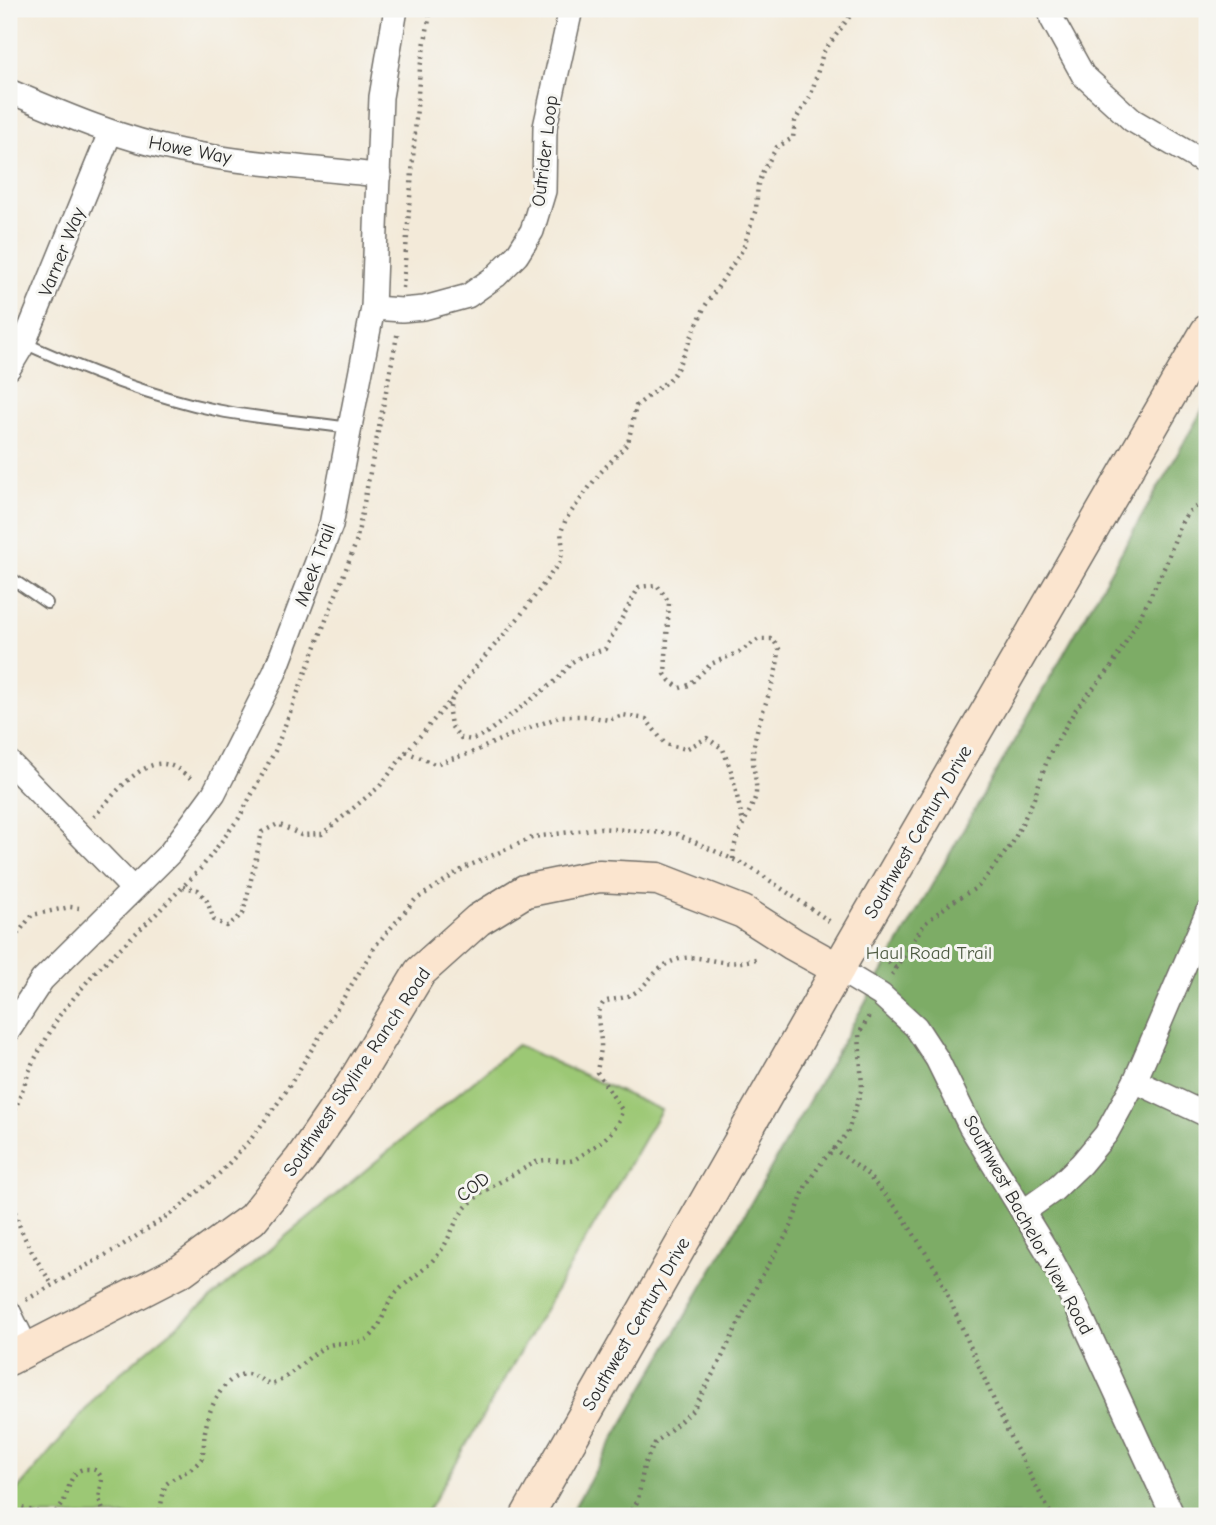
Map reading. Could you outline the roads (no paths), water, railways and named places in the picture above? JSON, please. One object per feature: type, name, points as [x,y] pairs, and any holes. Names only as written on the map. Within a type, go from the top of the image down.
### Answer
[{"type":"main road","name":"Southwest Century Drive","points":[[527,1516],[838,969],[1207,331]]},
{"type":"main road","name":"Southwest Skyline Ranch Road","points":[[18,1354],[182,1270],[252,1219],[301,1158],[352,1085],[420,972],[478,920],[525,891],[599,876],[658,879],[743,912],[838,969]]},
{"type":"street","name":"Meek Trail","points":[[9,1030],[42,980],[170,853],[214,793],[275,671],[331,525],[373,308],[381,97],[395,9]]},
{"type":"street","name":"Outrider Loop","points":[[373,308],[425,308],[468,296],[496,276],[517,255],[532,231],[544,191],[545,127],[571,9]]},
{"type":"street","points":[[1050,9],[1052,19],[1083,75],[1132,120],[1207,164]]},
{"type":"street","name":"Howe Way","points":[[9,92],[110,132],[181,151],[379,175]]},
{"type":"street","name":"Varner Way","points":[[9,368],[16,340],[110,132]]},
{"type":"street","points":[[9,762],[133,889]]},
{"type":"street","points":[[1023,1212],[1054,1190],[1106,1134],[1135,1081],[1207,913]]},
{"type":"street","name":"Southwest Bachelor View Road","points":[[838,969],[881,995],[916,1027],[937,1059],[970,1126],[1076,1305],[1173,1516]]},
{"type":"street","points":[[1135,1081],[1207,1115]]},
{"type":"street","points":[[9,1312],[18,1354]]},
{"type":"lane","points":[[16,340],[91,372],[157,395],[217,410],[350,429]]},
{"type":"lane","points":[[9,577],[47,603]]},
{"type":"park label","name":"Haul Road Trail","points":[[929,953]]}]
